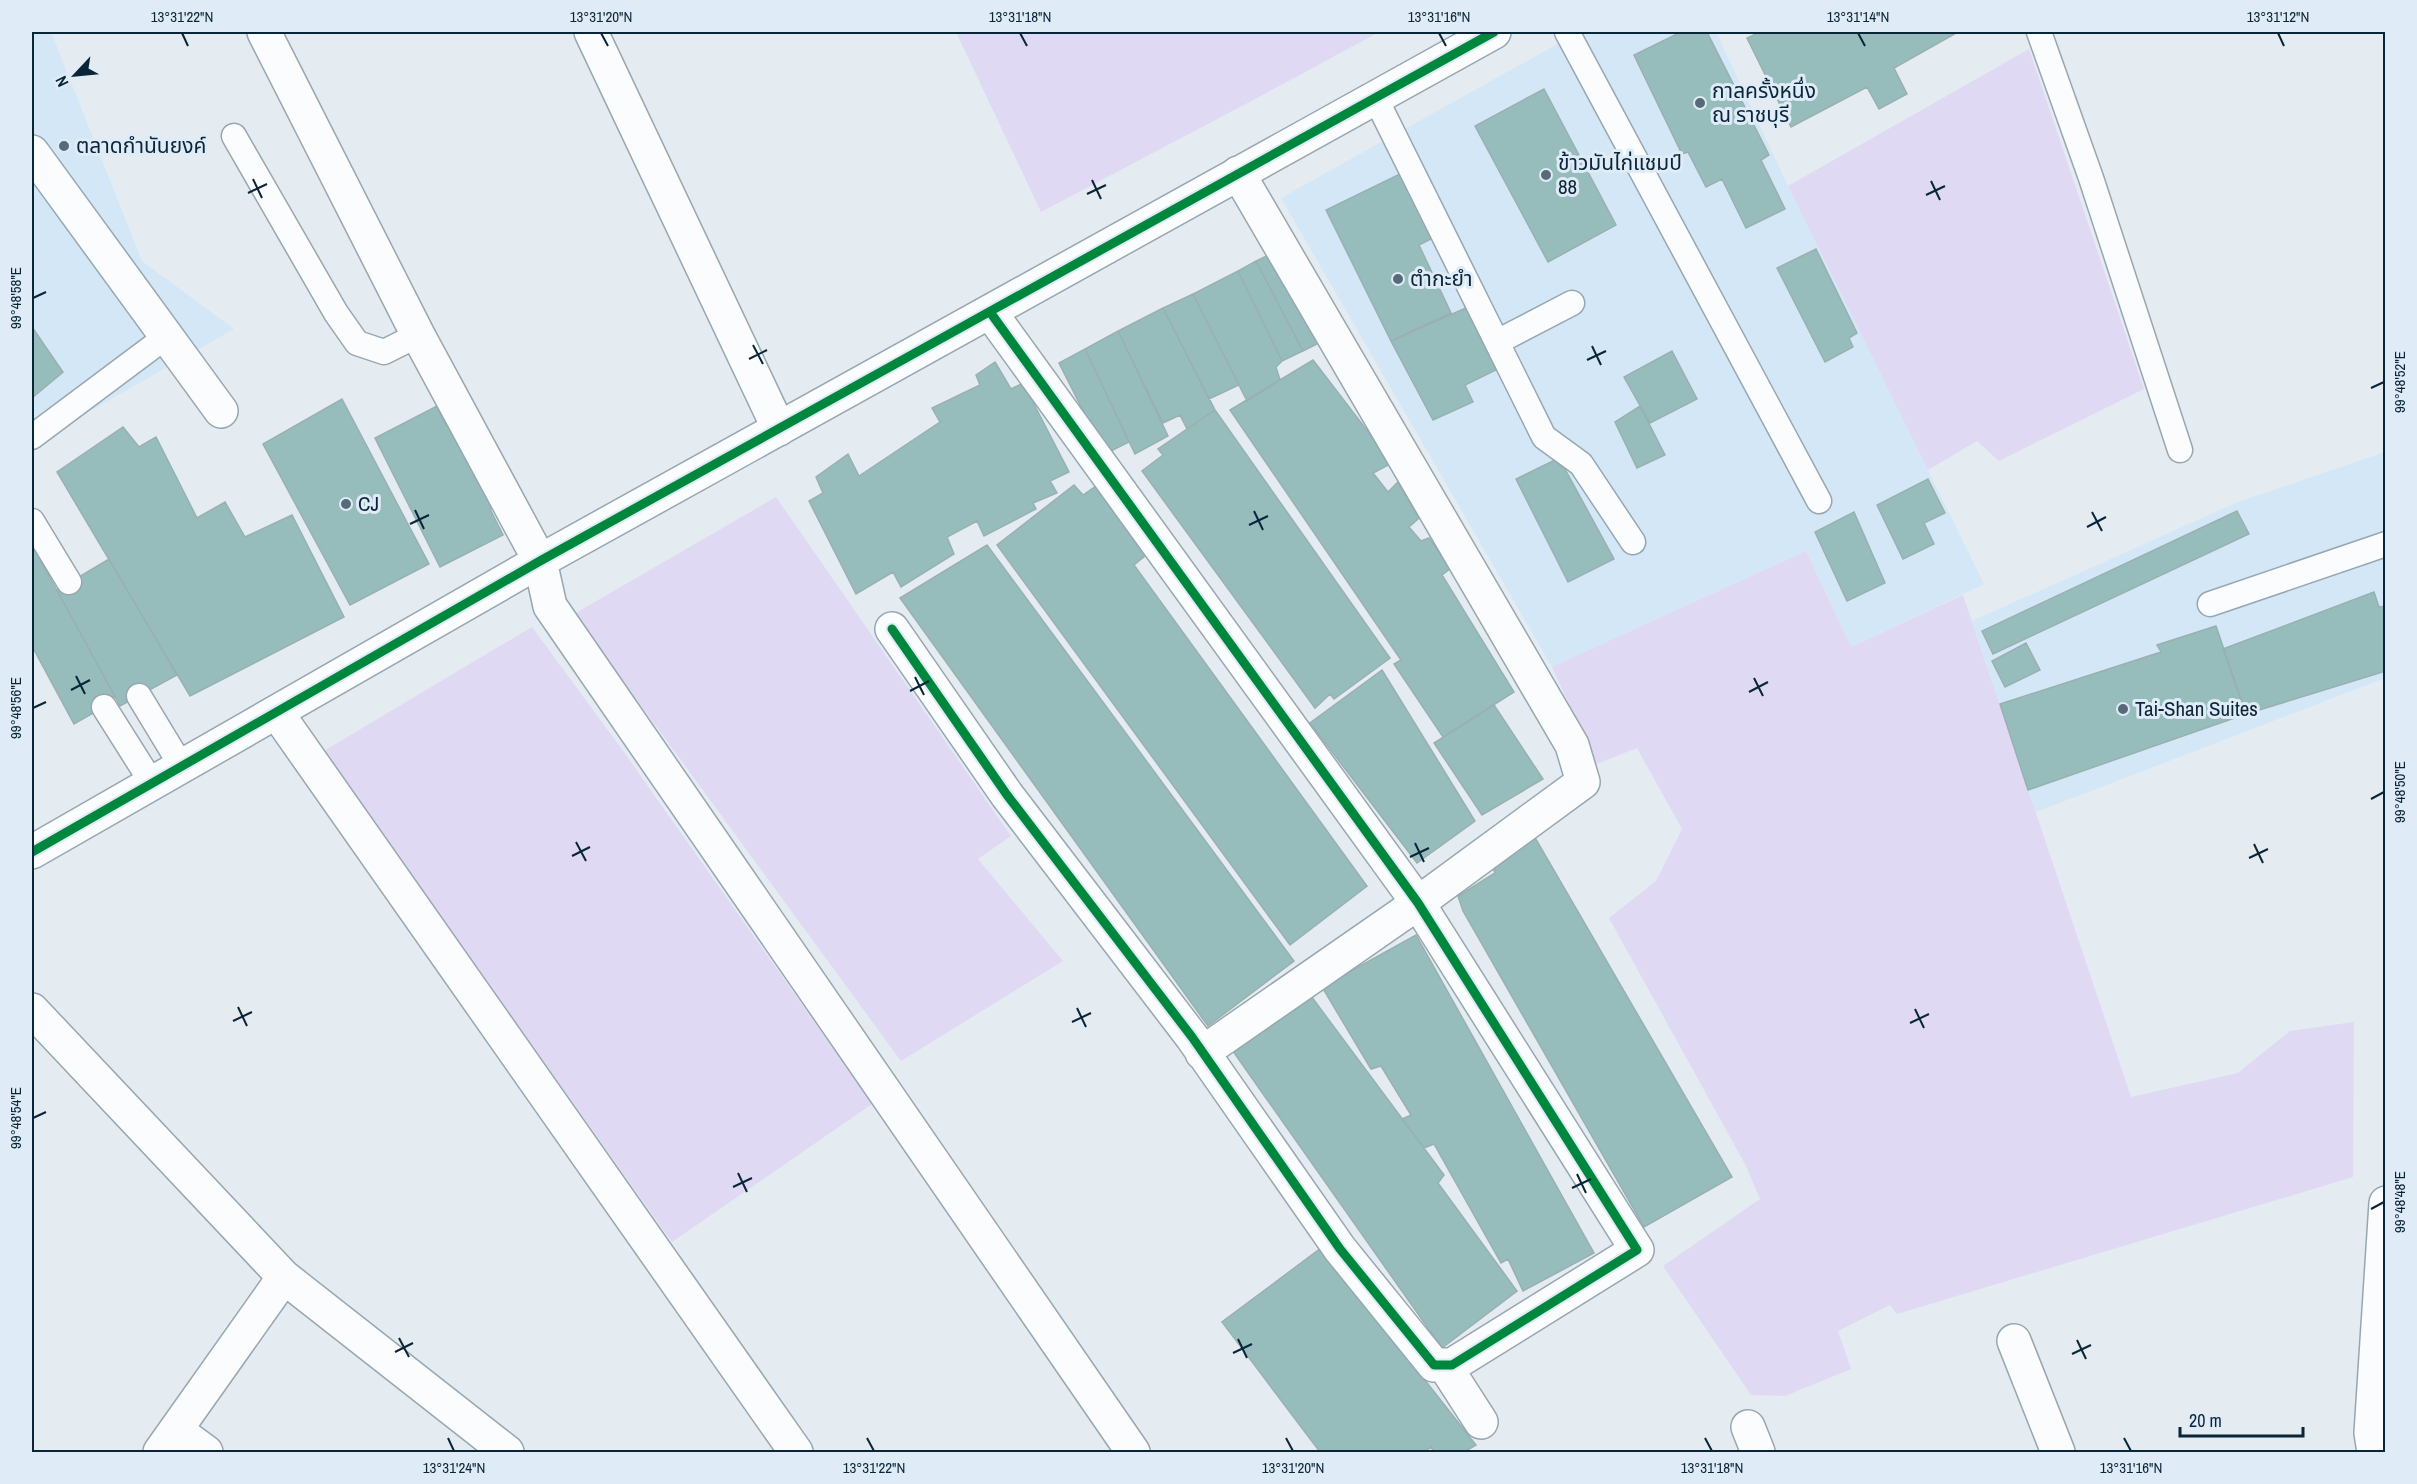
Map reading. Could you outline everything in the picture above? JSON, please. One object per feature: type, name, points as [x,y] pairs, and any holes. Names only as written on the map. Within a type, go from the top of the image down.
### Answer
[{"type":"street","points":[[264,32],[418,335],[540,561],[550,606],[1133,1452]]},
{"type":"street","points":[[591,32],[779,429]]},
{"type":"street","points":[[32,852],[540,561],[1494,32]]},
{"type":"street","points":[[32,152],[221,411]]},
{"type":"street","points":[[1202,1053],[1418,903],[1583,782],[1572,745],[1238,173]]},
{"type":"street","points":[[892,629],[1007,795],[1192,1037],[1340,1249],[1434,1365],[1452,1365],[1637,1250],[1418,903],[990,312]]},
{"type":"street","points":[[277,713],[796,1452]]},
{"type":"street","points":[[32,1010],[284,1277],[507,1452]]},
{"type":"street","points":[[2374,1452],[2371,1433],[2385,1203]]},
{"type":"street","points":[[206,1452],[168,1441],[284,1277]]},
{"type":"street","points":[[2014,1341],[2058,1452]]},
{"type":"street","points":[[1445,1366],[1481,1422]]},
{"type":"lane","points":[[1567,32],[1819,501]]},
{"type":"lane","points":[[2039,32],[2091,178],[2180,450]]},
{"type":"lane","points":[[1375,97],[1544,437],[1581,464],[1633,542]]},
{"type":"lane","points":[[234,136],[336,313],[357,343],[384,352],[418,335]]},
{"type":"lane","points":[[1497,342],[1572,303]]},
{"type":"lane","points":[[32,437],[167,336]]},
{"type":"lane","points":[[32,521],[69,582]]},
{"type":"lane","points":[[2210,604],[2385,544]]},
{"type":"lane","points":[[139,696],[182,767]]},
{"type":"lane","points":[[104,707],[152,783]]},
{"type":"shaded area","name":"ตลาดกำนันยงค์","points":[[32,32],[51,32],[142,261],[234,329],[32,444]]},
{"type":"shaded area","points":[[956,32],[1379,32],[1041,212]]},
{"type":"shaded area","points":[[1579,32],[1716,32],[1788,186],[1984,584],[1851,647],[1806,551],[1552,667],[1281,198]]},
{"type":"shaded area","points":[[2029,49],[2144,389],[1999,461],[1977,441],[1928,470],[1788,186]]},
{"type":"shaded area","points":[[2385,452],[2385,678],[2036,812],[1972,621],[2238,502]]},
{"type":"shaded area","points":[[776,497],[1011,836],[978,859],[1063,961],[901,1061],[574,614]]},
{"type":"shaded area","points":[[1806,551],[1851,647],[1963,595],[2131,1097],[2238,1073],[2290,1031],[2354,1022],[2353,1177],[1897,1314],[1890,1305],[1838,1331],[1851,1369],[1785,1396],[1751,1395],[1663,1266],[1760,1199],[1746,1166],[1609,918],[1656,881],[1682,829],[1637,748],[1596,764],[1552,667]]},
{"type":"shaded area","points":[[532,627],[621,748],[872,1104],[672,1242],[408,870],[317,755]]},
{"type":"building","name":"กาลครั้งหนึ่ง ณ ราชบุรี","points":[[1681,32],[1707,32],[1769,155],[1761,160],[1785,209],[1746,228],[1722,179],[1706,187],[1688,152],[1682,154],[1634,55]]},
{"type":"building","points":[[1760,32],[1958,32],[1894,68],[1907,94],[1879,109],[1867,87],[1791,127],[1747,38]]},
{"type":"building","name":"ข้าวมันไก่แชมป์ 88","points":[[1544,89],[1616,225],[1548,262],[1475,126]]},
{"type":"building","name":"ตำกะยำ","points":[[1408,170],[1435,237],[1419,245],[1451,313],[1391,341],[1326,210]]},
{"type":"building","points":[[1816,249],[1857,333],[1849,338],[1853,347],[1825,362],[1777,268]]},
{"type":"building","points":[[1279,250],[1325,340],[1303,351],[1256,261]]},
{"type":"building","points":[[1256,261],[1303,351],[1282,361],[1238,271]]},
{"type":"building","points":[[1238,271],[1282,361],[1276,367],[1280,380],[1247,401],[1193,294]]},
{"type":"building","points":[[1193,294],[1239,385],[1209,399],[1163,308]]},
{"type":"building","points":[[1468,307],[1498,369],[1465,385],[1473,402],[1433,420],[1391,341]]},
{"type":"building","points":[[1163,308],[1215,410],[1187,429],[1180,415],[1163,423],[1118,331]]},
{"type":"building","points":[[32,327],[63,372],[32,398]]},
{"type":"building","points":[[1118,331],[1168,436],[1135,454],[1085,349]]},
{"type":"building","points":[[1085,349],[1129,442],[1105,454],[1059,363]]},
{"type":"building","points":[[1672,351],[1697,399],[1650,423],[1624,377]]},
{"type":"building","points":[[1313,360],[1392,463],[1373,473],[1388,492],[1398,482],[1419,518],[1409,527],[1421,541],[1429,538],[1451,568],[1442,575],[1514,692],[1443,737],[1394,664],[1401,660],[1230,410]]},
{"type":"building","points":[[995,362],[1011,389],[1023,383],[1069,472],[1050,481],[1057,493],[1033,503],[1036,509],[984,536],[977,521],[947,537],[954,554],[901,587],[893,572],[856,594],[809,501],[823,493],[816,477],[848,454],[859,476],[940,422],[932,408],[980,385],[976,375]]},
{"type":"building","name":"CJ","points":[[342,399],[429,564],[350,605],[263,444]]},
{"type":"building","points":[[437,406],[446,425],[452,422],[497,507],[490,509],[503,535],[440,567],[375,438]]},
{"type":"building","points":[[1640,406],[1665,455],[1637,468],[1615,422]]},
{"type":"building","points":[[1215,410],[1390,658],[1334,699],[1330,694],[1315,708],[1142,471],[1163,455],[1158,449]]},
{"type":"building","points":[[123,427],[139,447],[156,437],[197,518],[225,502],[245,537],[292,515],[344,617],[190,696],[57,472]]},
{"type":"building","points":[[1559,458],[1614,559],[1568,582],[1516,479]]},
{"type":"building","points":[[1928,479],[1945,513],[1924,523],[1934,544],[1903,559],[1877,505]]},
{"type":"building","points":[[1074,485],[1083,495],[1096,486],[1146,555],[1134,565],[1367,886],[1290,945],[997,545]]},
{"type":"building","points":[[2237,511],[2249,534],[1993,654],[1982,631]]},
{"type":"building","points":[[1854,512],[1885,583],[1847,601],[1815,532]]},
{"type":"building","points":[[32,545],[115,696],[104,707],[74,724],[32,646]]},
{"type":"building","points":[[987,545],[1294,961],[1208,1026],[900,598]]},
{"type":"building","points":[[109,559],[177,675],[120,706],[57,590]]},
{"type":"building","points":[[2374,592],[2379,607],[2386,606],[2386,671],[2246,714],[2223,649]]},
{"type":"building","name":"Tai-Shan Suites","points":[[2216,626],[2246,714],[2028,790],[2000,704],[2161,652],[2157,645]]},
{"type":"building","points":[[2026,643],[2040,670],[2005,687],[1992,661]]},
{"type":"building","points":[[1382,670],[1475,821],[1417,863],[1310,723]]},
{"type":"building","points":[[1494,705],[1543,779],[1482,815],[1434,743]]},
{"type":"building","points":[[1534,836],[1732,1177],[1644,1227],[1463,911],[1458,896],[1495,873],[1491,863]]},
{"type":"building","points":[[1416,935],[1594,1253],[1523,1291],[1508,1259],[1501,1263],[1434,1144],[1424,1148],[1402,1119],[1411,1115],[1381,1066],[1371,1069],[1322,987]]},
{"type":"building","points":[[1311,996],[1444,1175],[1438,1183],[1517,1291],[1442,1348],[1230,1047]]},
{"type":"building","points":[[1321,1248],[1476,1445],[1464,1452],[1434,1452],[1431,1447],[1425,1452],[1320,1452],[1222,1322]]},
{"type":"cycle path","points":[[32,852],[540,561],[1494,32]]},
{"type":"cycle path","points":[[892,629],[1007,795],[1192,1037],[1340,1249],[1434,1365],[1452,1365],[1637,1250],[1418,903],[990,312]]},
{"type":"place","name":"กาลครั้งหนึ่ง ณ ราชบุรี","points":[[1700,103]]},
{"type":"place","name":"ตลาดกำนันยงค์","points":[[64,146]]},
{"type":"place","name":"ข้าวมันไก่แชมป์ 88","points":[[1546,175]]},
{"type":"place","name":"ตำกะยำ","points":[[1398,279]]},
{"type":"place","name":"CJ","points":[[346,504]]},
{"type":"place","name":"Tai-Shan Suites","points":[[2123,709]]}]
